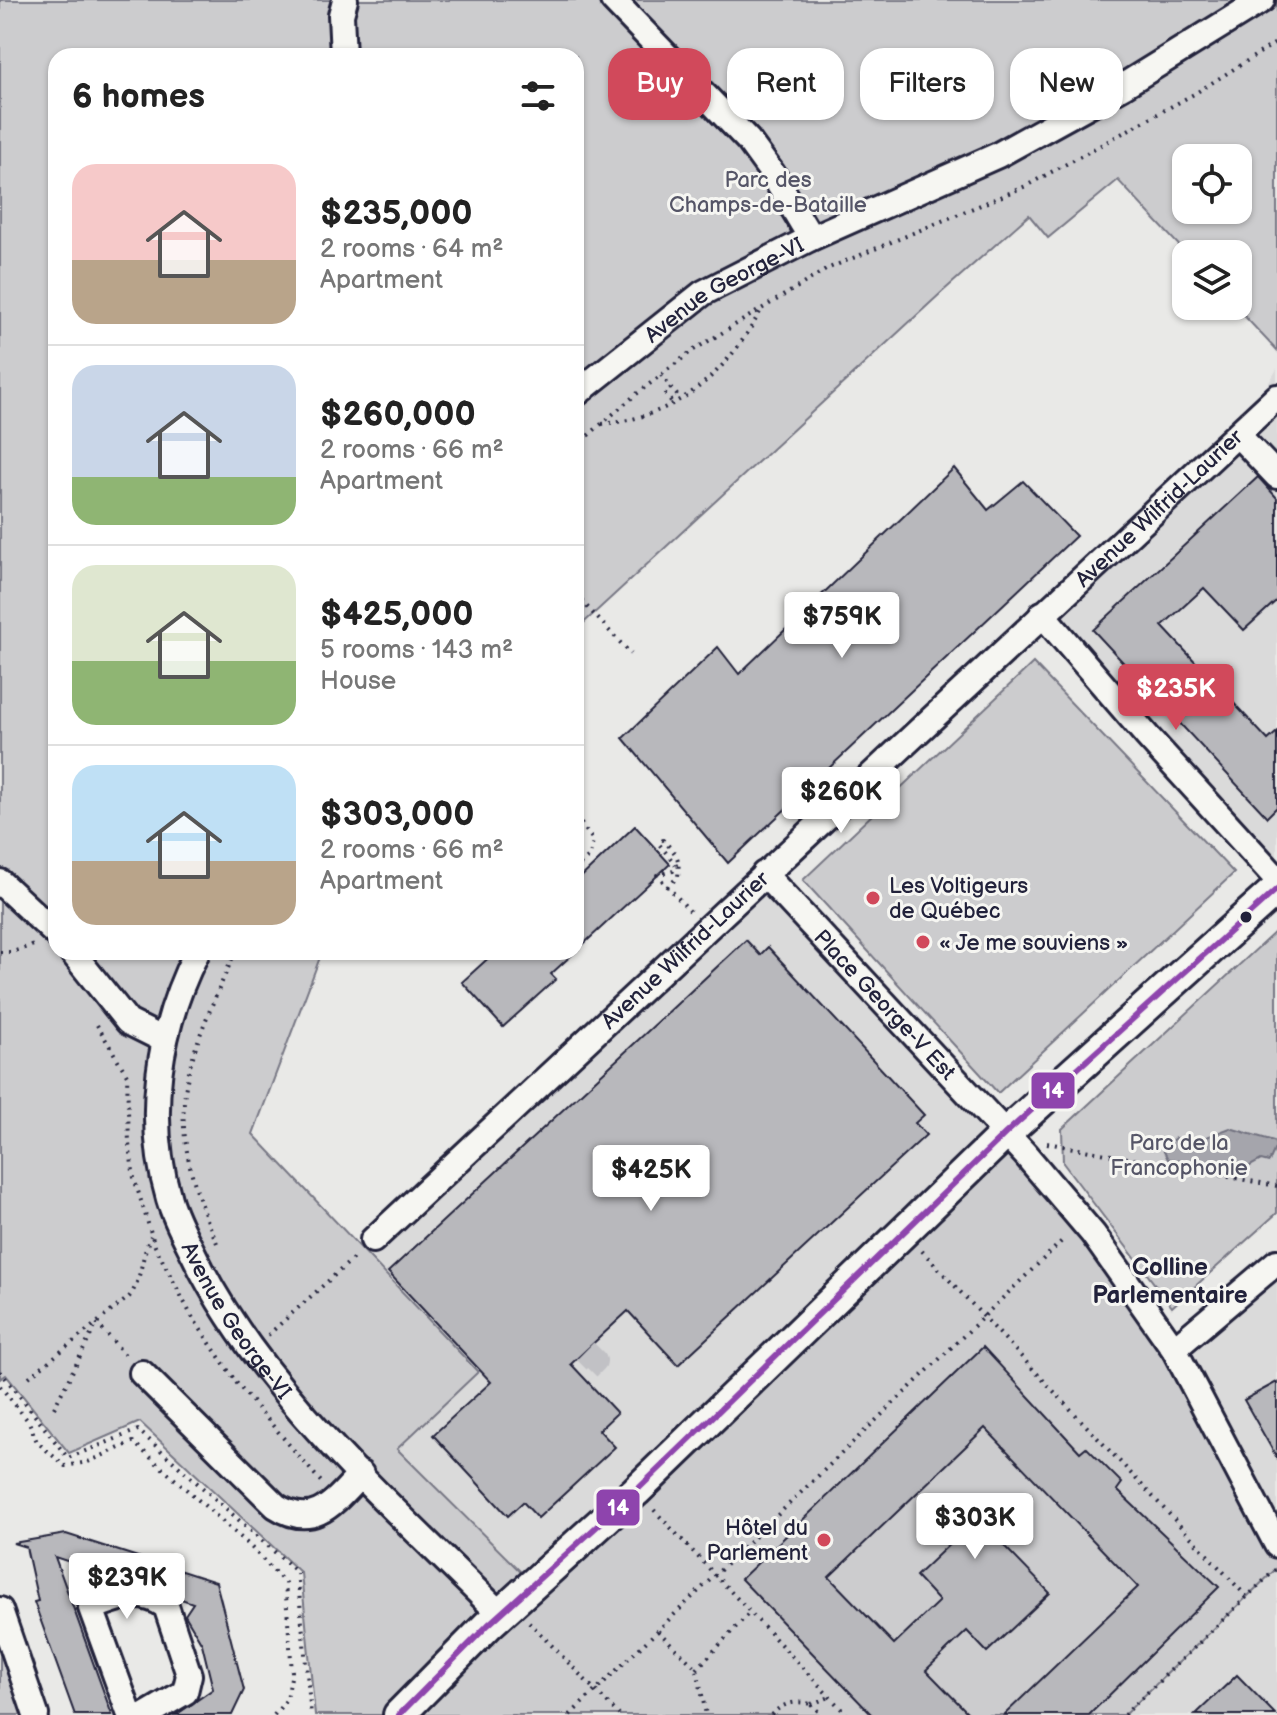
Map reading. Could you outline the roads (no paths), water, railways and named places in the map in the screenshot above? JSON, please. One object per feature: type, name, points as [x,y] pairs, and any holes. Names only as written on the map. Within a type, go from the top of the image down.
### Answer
[{"type":"main road","points":[[399,1715],[506,1608],[636,1491],[1006,1133],[1277,889]]},
{"type":"street","points":[[343,48],[341,15],[345,0]]},
{"type":"street","points":[[613,0],[748,140],[811,238]]},
{"type":"street","name":"Avenue George-VI","points":[[584,388],[703,293],[811,238],[998,155],[1123,86],[1262,0]]},
{"type":"street","name":"Avenue Wilfrid-Laurier","points":[[373,1240],[1277,397]]},
{"type":"street","points":[[1238,435],[1277,476]]},
{"type":"street","points":[[1042,614],[1277,879]]},
{"type":"street","name":"Place George-V Est","points":[[764,874],[1006,1133],[1093,1234],[1174,1349],[1277,1545]]},
{"type":"street","points":[[0,882],[46,939]]},
{"type":"street","points":[[78,960],[128,1022],[164,1040]]},
{"type":"street","name":"Avenue George-VI","points":[[193,960],[164,1040],[156,1096],[159,1150],[169,1199],[205,1279],[246,1346],[361,1474],[506,1608]]},
{"type":"street","points":[[1174,1349],[1277,1262]]},
{"type":"street","points":[[142,1373],[276,1506],[288,1514],[301,1517],[321,1511],[361,1474]]},
{"type":"street","points":[[130,1715],[91,1608],[131,1594],[157,1600],[166,1606],[189,1675],[185,1692],[146,1715]]},
{"type":"street","points":[[0,1610],[36,1715]]},
{"type":"tunnel","points":[[585,1351],[595,1361],[586,1370]]},
{"type":"place","name":"Les Voltigeurs de Québec","points":[[873,898]]},
{"type":"place","name":"« Je me souviens »","points":[[923,942]]},
{"type":"place","name":"Hôtel du Parlement","points":[[824,1540]]},
{"type":"district","name":"Colline Parlementaire","points":[[1170,1281]]},
{"type":"park label","name":"Parc des Champs-de-Bataille","points":[[768,192]]},
{"type":"park label","name":"Parc de la Francophonie","points":[[1179,1154]]}]
